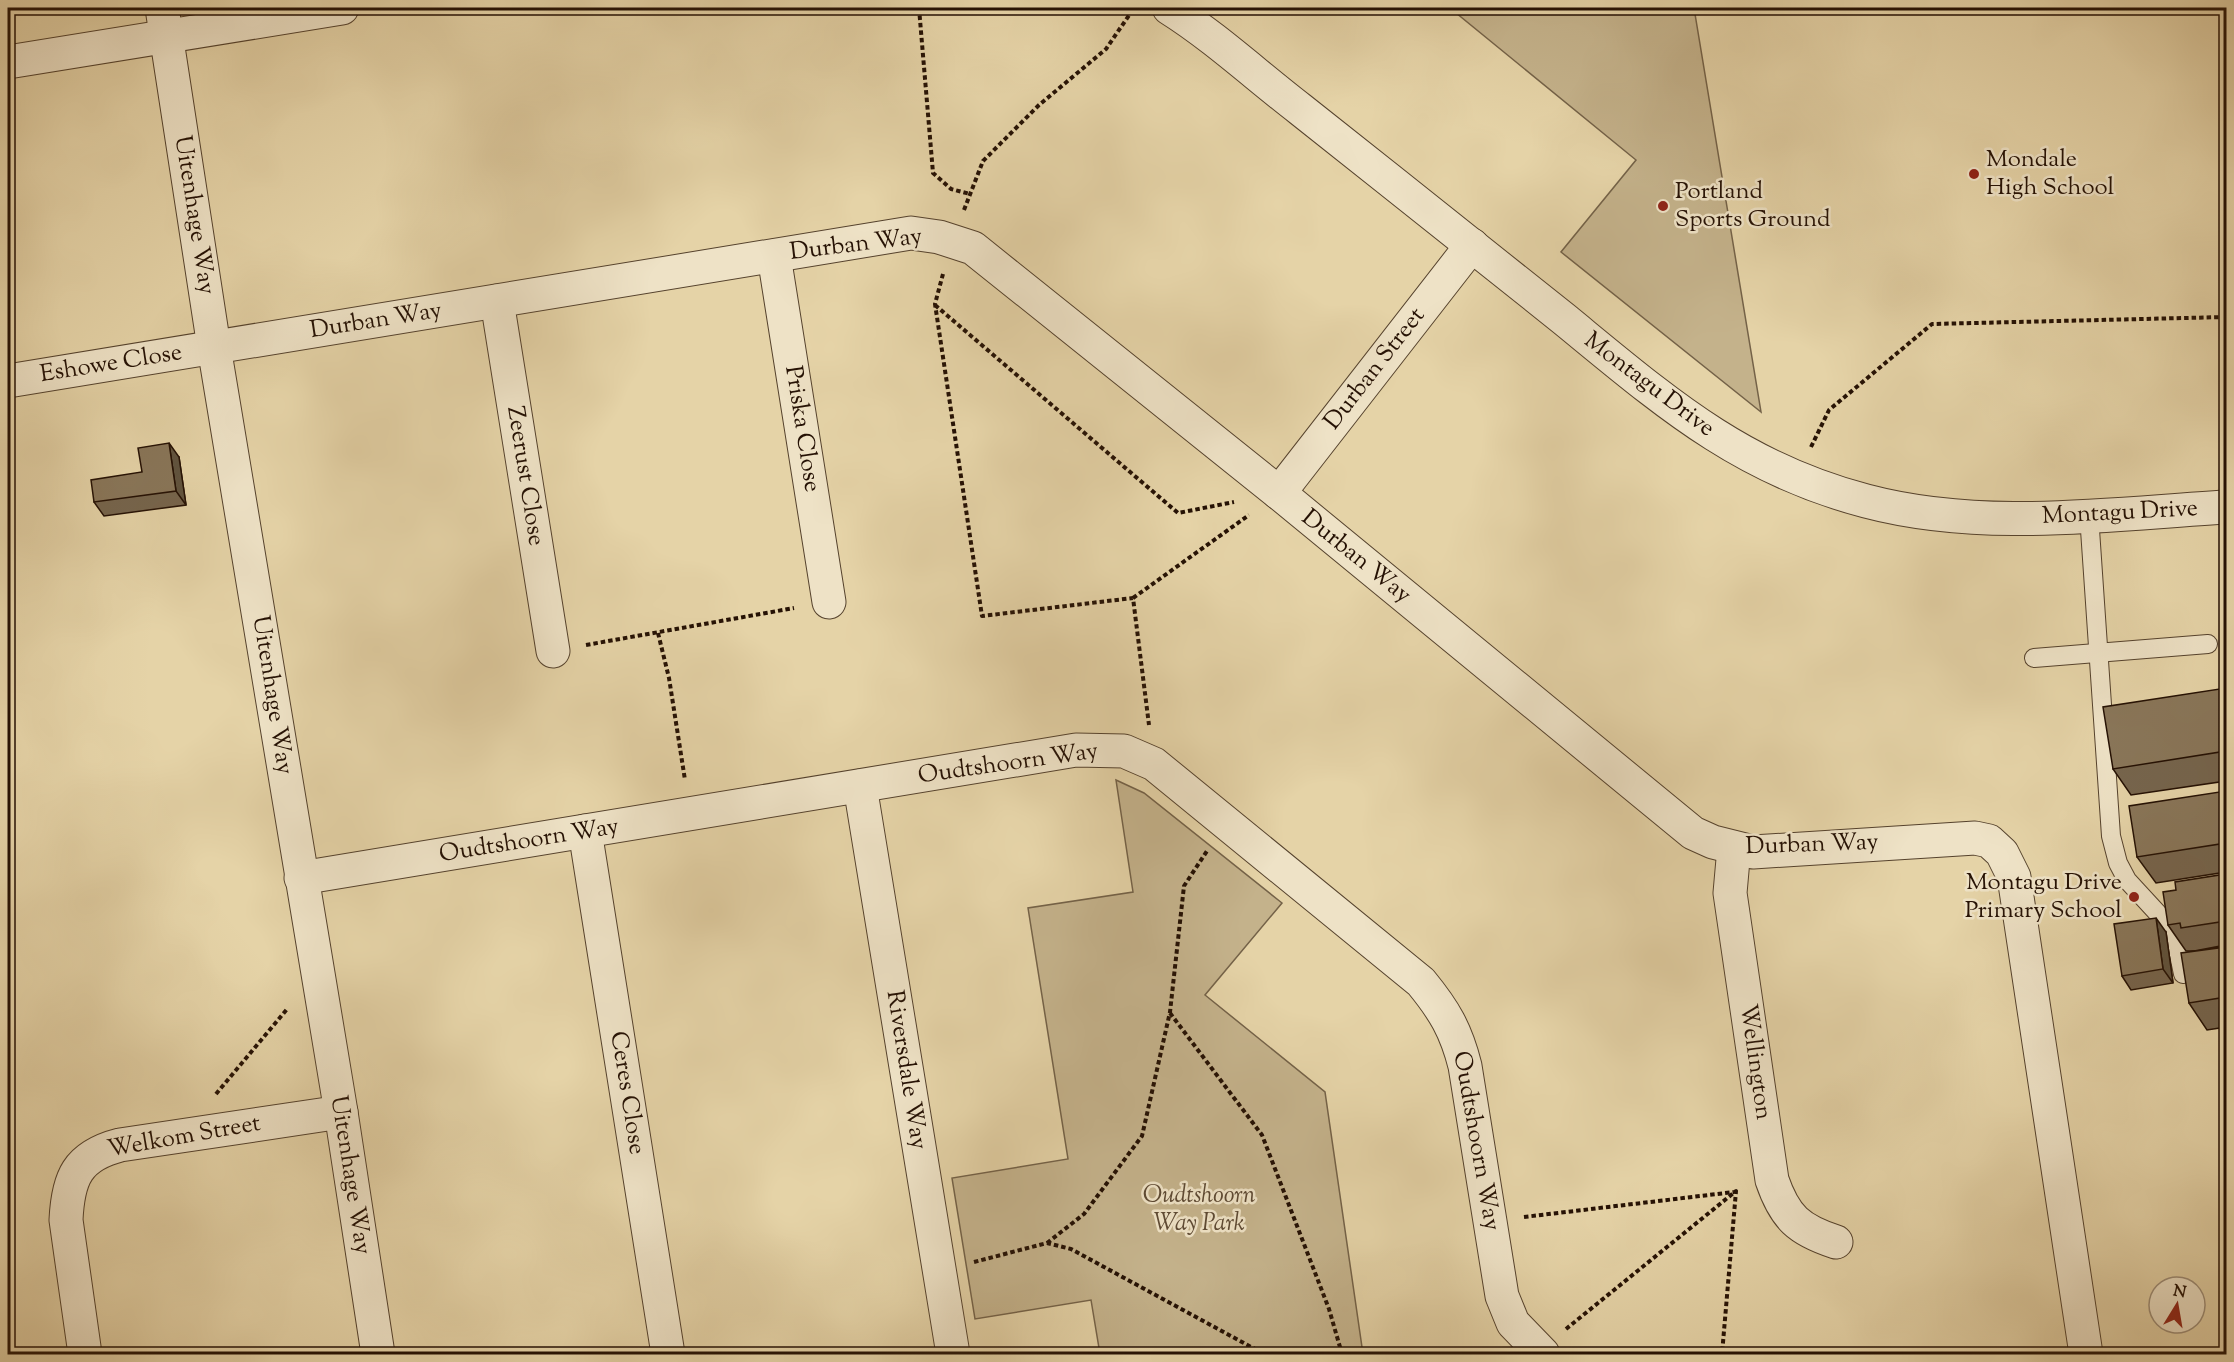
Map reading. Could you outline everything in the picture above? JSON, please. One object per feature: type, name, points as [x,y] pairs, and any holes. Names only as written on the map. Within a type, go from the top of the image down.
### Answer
[{"type":"street","points":[[8,62],[164,22],[342,8]]},
{"type":"street","name":"Montagu Drive","points":[[1169,8],[1472,245],[1683,416],[1731,446],[1792,478],[1868,502],[1929,513],[1988,519],[2089,516],[2226,507]]},
{"type":"street","name":"Uitenhage Way","points":[[164,22],[214,347],[341,1112],[378,1354]]},
{"type":"street","name":"Durban Way","points":[[214,347],[911,233],[953,240],[990,260],[1279,493],[1693,833],[1734,848],[1773,852],[1950,837],[1989,841],[2002,853],[2014,877],[2086,1354]]},
{"type":"street","name":"Durban Street","points":[[1279,493],[1472,245]]},
{"type":"street","name":"Priska Close","points":[[774,256],[829,602]]},
{"type":"street","name":"Zeerust Close","points":[[498,301],[553,651]]},
{"type":"street","name":"Eshowe Close","points":[[8,381],[214,347]]},
{"type":"street","name":"Oudtshoorn Way","points":[[301,878],[1076,750],[1124,752],[1154,764],[1226,821],[1421,982],[1442,1008],[1457,1034],[1465,1066],[1502,1296],[1513,1323],[1541,1353]]},
{"type":"street","name":"Riversdale Way","points":[[860,786],[953,1354]]},
{"type":"street","name":"Ceres Close","points":[[585,831],[668,1354]]},
{"type":"street","name":"Wellington","points":[[1734,848],[1730,893],[1772,1180],[1780,1205],[1797,1224],[1816,1235],[1836,1242]]},
{"type":"street","name":"Welkom Street","points":[[85,1354],[66,1220],[67,1199],[72,1182],[88,1157],[99,1150],[341,1112]]},
{"type":"lane","points":[[2089,516],[2112,836],[2118,863],[2127,879],[2174,931],[2183,974]]},
{"type":"lane","points":[[2034,658],[2208,644]]},
{"type":"path","points":[[918,8],[933,173],[951,189],[970,194]]},
{"type":"path","points":[[1135,8],[1106,49],[1039,105],[983,161],[953,240],[935,304],[982,616],[1133,598],[1279,493]]},
{"type":"path","points":[[935,304],[1178,513],[1279,493]]},
{"type":"path","points":[[1792,478],[1829,410],[1932,324],[2226,317]]},
{"type":"path","points":[[1133,598],[1154,764]]},
{"type":"path","points":[[553,651],[829,602]]},
{"type":"path","points":[[658,633],[669,678],[690,814]]},
{"type":"path","points":[[939,1271],[1047,1243],[1084,1214],[1142,1136],[1170,1012],[1184,886],[1226,821]]},
{"type":"path","points":[[180,1136],[318,974]]},
{"type":"path","points":[[1170,1012],[1262,1135],[1329,1309],[1342,1354]]},
{"type":"path","points":[[1491,1222],[1736,1191],[1772,1180]]},
{"type":"path","points":[[1541,1353],[1736,1191]]},
{"type":"path","points":[[1722,1354],[1736,1191]]},
{"type":"path","points":[[1047,1243],[1071,1249],[1264,1354]]},
{"type":"green space","name":"Portland Sports Ground","points":[[1450,8],[1694,8],[1761,412],[1561,252],[1636,160]]},
{"type":"green space","name":"Oudtshoorn Way Park","points":[[1116,780],[1144,793],[1282,903],[1205,995],[1325,1092],[1363,1354],[1100,1354],[1091,1300],[975,1319],[952,1178],[1068,1159],[1028,908],[1133,892]]},
{"type":"building","points":[[169,443],[176,491],[94,502],[91,480],[142,472],[138,448]]},
{"type":"building","points":[[2226,688],[2226,751],[2113,769],[2103,707]]},
{"type":"building","points":[[2226,791],[2226,843],[2137,857],[2129,806]]},
{"type":"building","points":[[2226,874],[2226,921],[2181,928],[2180,923],[2168,925],[2163,892],[2176,890],[2175,882]]},
{"type":"building","points":[[2156,918],[2163,969],[2122,976],[2114,924]]},
{"type":"building","points":[[2226,945],[2226,947],[2189,952]]},
{"type":"building","points":[[2226,947],[2226,997],[2189,1003],[2181,953]]},
{"type":"place","name":"Mondale High School","points":[[1974,174]]},
{"type":"place","name":"Portland Sports Ground","points":[[1663,206]]},
{"type":"place","name":"Montagu Drive Primary School","points":[[2134,897]]}]
